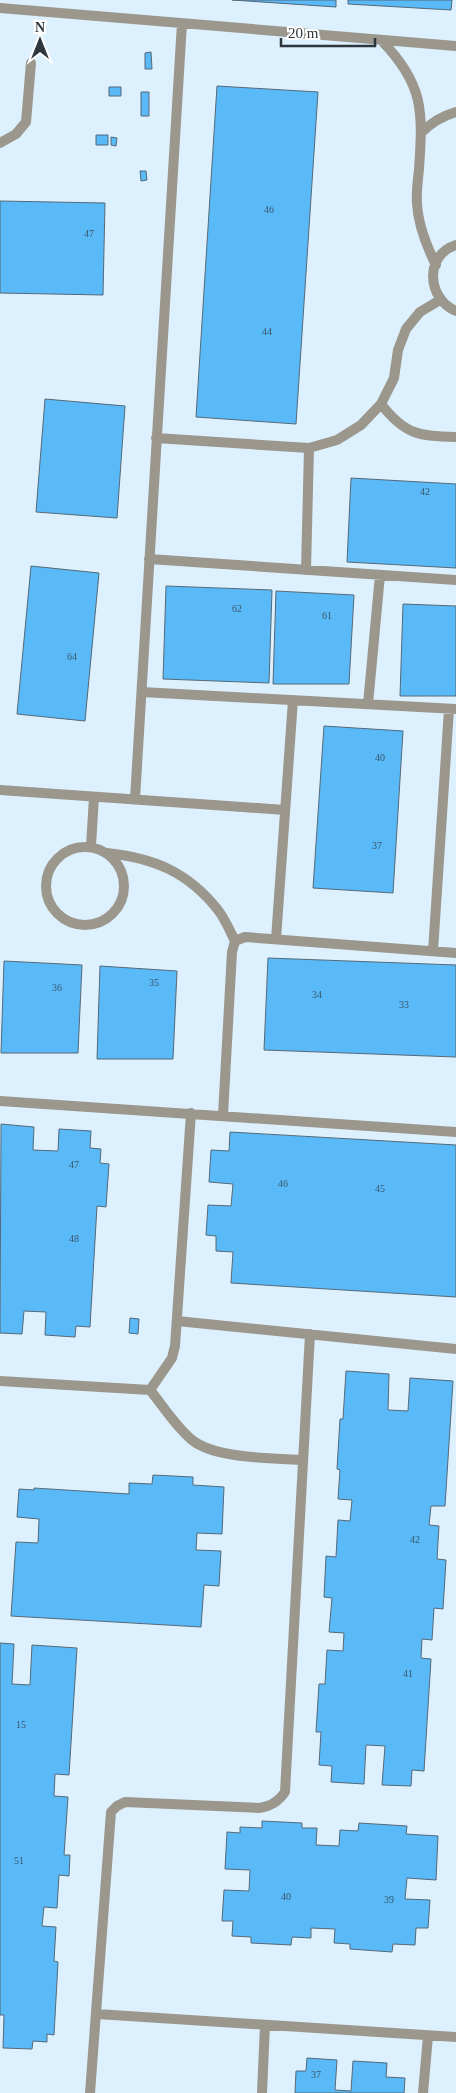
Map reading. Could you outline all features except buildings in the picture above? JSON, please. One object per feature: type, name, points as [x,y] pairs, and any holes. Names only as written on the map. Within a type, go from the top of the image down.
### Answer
[{"type":"lane","points":[[0,8],[456,46]]},
{"type":"lane","points":[[135,800],[182,23]]},
{"type":"lane","points":[[381,40],[399,58],[412,81],[420,106],[422,132],[417,203],[424,238],[436,265]]},
{"type":"lane","points":[[0,143],[16,134],[26,122],[31,62]]},
{"type":"lane","points":[[422,132],[433,122],[456,112]]},
{"type":"lane","points":[[456,245],[442,254],[432,276],[434,289],[440,300],[456,311]]},
{"type":"lane","points":[[156,438],[309,448],[337,440],[361,425],[381,404],[394,378],[398,350],[406,329],[420,312],[440,300]]},
{"type":"lane","points":[[381,404],[392,418],[406,429],[422,436],[456,437]]},
{"type":"lane","points":[[306,570],[309,448]]},
{"type":"lane","points":[[149,559],[456,580]]},
{"type":"lane","points":[[368,704],[380,575]]},
{"type":"lane","points":[[142,692],[453,709],[433,951]]},
{"type":"lane","points":[[276,940],[293,700]]},
{"type":"lane","points":[[0,790],[286,810]]},
{"type":"lane","points":[[91,846],[94,797]]},
{"type":"lane","points":[[91,846],[115,859],[122,871],[124,884],[123,898],[116,910],[106,919],[93,924],[79,924],[66,920],[56,912],[48,900],[47,873],[54,861],[64,852],[77,847],[91,846]]},
{"type":"lane","points":[[104,852],[137,856],[168,868],[196,887],[219,912],[235,941],[232,952],[223,1115]]},
{"type":"lane","points":[[235,941],[245,937],[456,953]]},
{"type":"lane","points":[[0,1101],[456,1132]]},
{"type":"lane","points":[[150,1390],[172,1358],[177,1321],[191,1113]]},
{"type":"lane","points":[[177,1321],[456,1349]]},
{"type":"lane","points":[[90,2093],[112,1812],[117,1806],[125,1802],[259,1808],[270,1806],[279,1801],[285,1792],[310,1334]]},
{"type":"lane","points":[[0,1381],[150,1390],[191,1439],[205,1448],[221,1453],[303,1460]]},
{"type":"lane","points":[[97,2014],[456,2037]]},
{"type":"lane","points":[[262,2093],[265,2025]]},
{"type":"lane","points":[[423,2093],[428,2036]]}]
